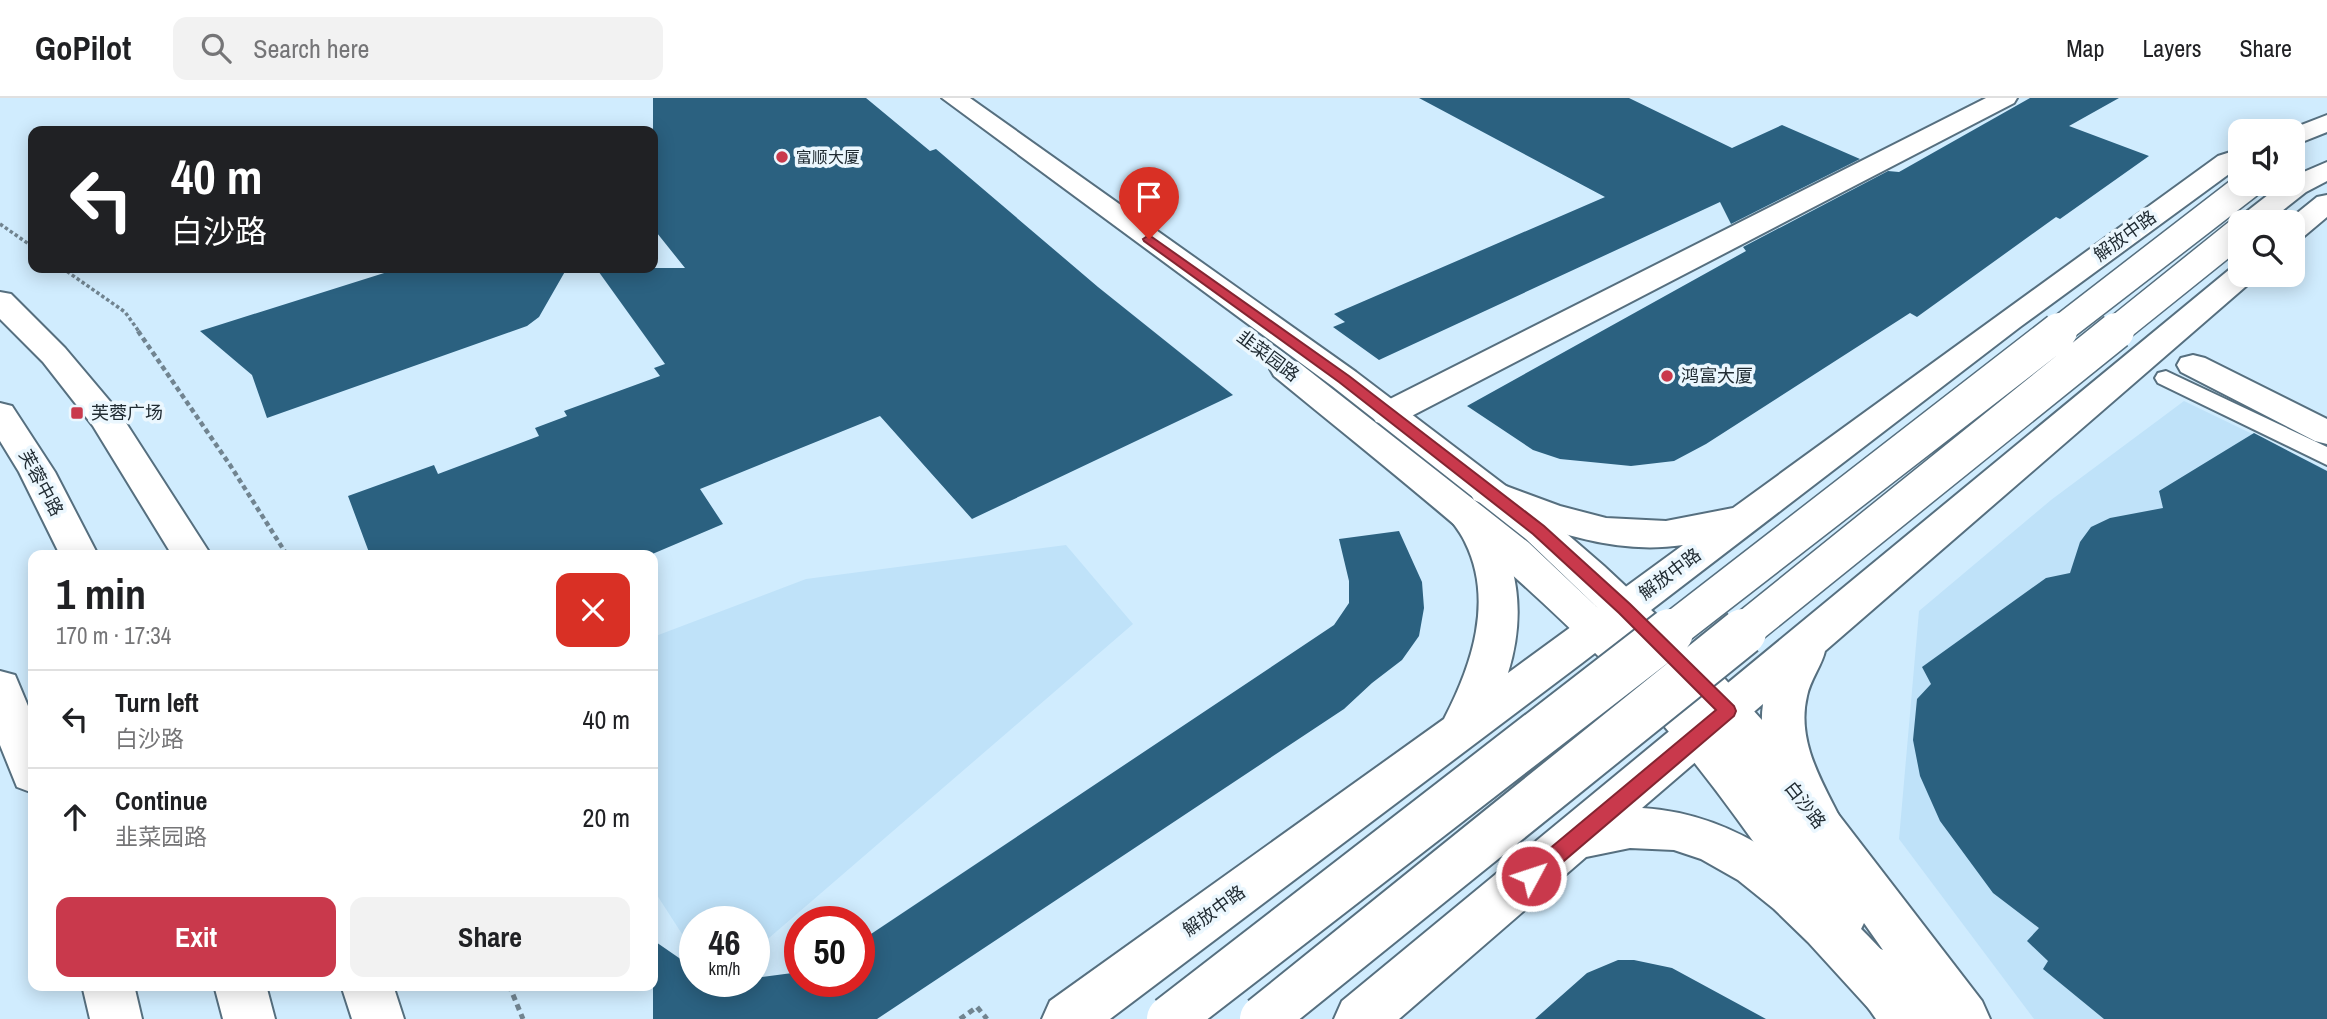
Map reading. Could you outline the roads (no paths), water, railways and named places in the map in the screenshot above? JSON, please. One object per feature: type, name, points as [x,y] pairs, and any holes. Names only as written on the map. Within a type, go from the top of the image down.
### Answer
[{"type":"street","name":"韭菜园路","points":[[927,98],[1316,392],[1473,499]]},
{"type":"street","name":"韭菜园路","points":[[954,98],[1388,414],[1473,499],[1515,553],[1610,619]]},
{"type":"street","points":[[1388,414],[2005,98]]},
{"type":"street","name":"解放中路","points":[[1068,1019],[1457,733],[2009,320],[2228,162]]},
{"type":"street","points":[[2266,210],[2296,186],[2327,170]]},
{"type":"street","name":"解放中路","points":[[1170,1019],[2233,196]]},
{"type":"street","points":[[2305,221],[2327,203]]},
{"type":"street","points":[[1263,1019],[2228,241]]},
{"type":"street","points":[[1360,1019],[2228,286]]},
{"type":"street","points":[[0,301],[54,355],[107,420],[189,550]]},
{"type":"street","points":[[2180,371],[2327,433]]},
{"type":"street","name":"芙蓉中路","points":[[0,414],[37,472],[76,550]]},
{"type":"street","points":[[1457,733],[1476,702],[1492,667],[1498,618],[1498,581],[1483,541],[1473,499],[1584,528],[1627,536],[1662,536],[1711,527],[1754,511]]},
{"type":"street","name":"白沙路","points":[[1610,619],[1712,723],[1819,822],[1964,1019]]},
{"type":"street","points":[[1817,633],[1794,669],[1782,699],[1782,735],[1794,774],[1819,822]]},
{"type":"street","points":[[0,687],[28,761]]},
{"type":"street","name":"白沙路","points":[[1712,723],[1774,832],[1897,1006]]},
{"type":"street","points":[[1573,841],[1606,829],[1650,825],[1698,834],[1744,856],[1836,936],[1897,1006]]},
{"type":"street","points":[[109,991],[116,1019]]},
{"type":"street","points":[[242,991],[249,1019]]},
{"type":"street","points":[[368,991],[378,1019]]},
{"type":"lane","points":[[2180,371],[2327,457]]},
{"type":"place","name":"富顺大厦","points":[[782,157]]},
{"type":"place","name":"鸿富大厦","points":[[1667,376]]},
{"type":"place","name":"芙蓉广场","points":[[77,413]]}]
